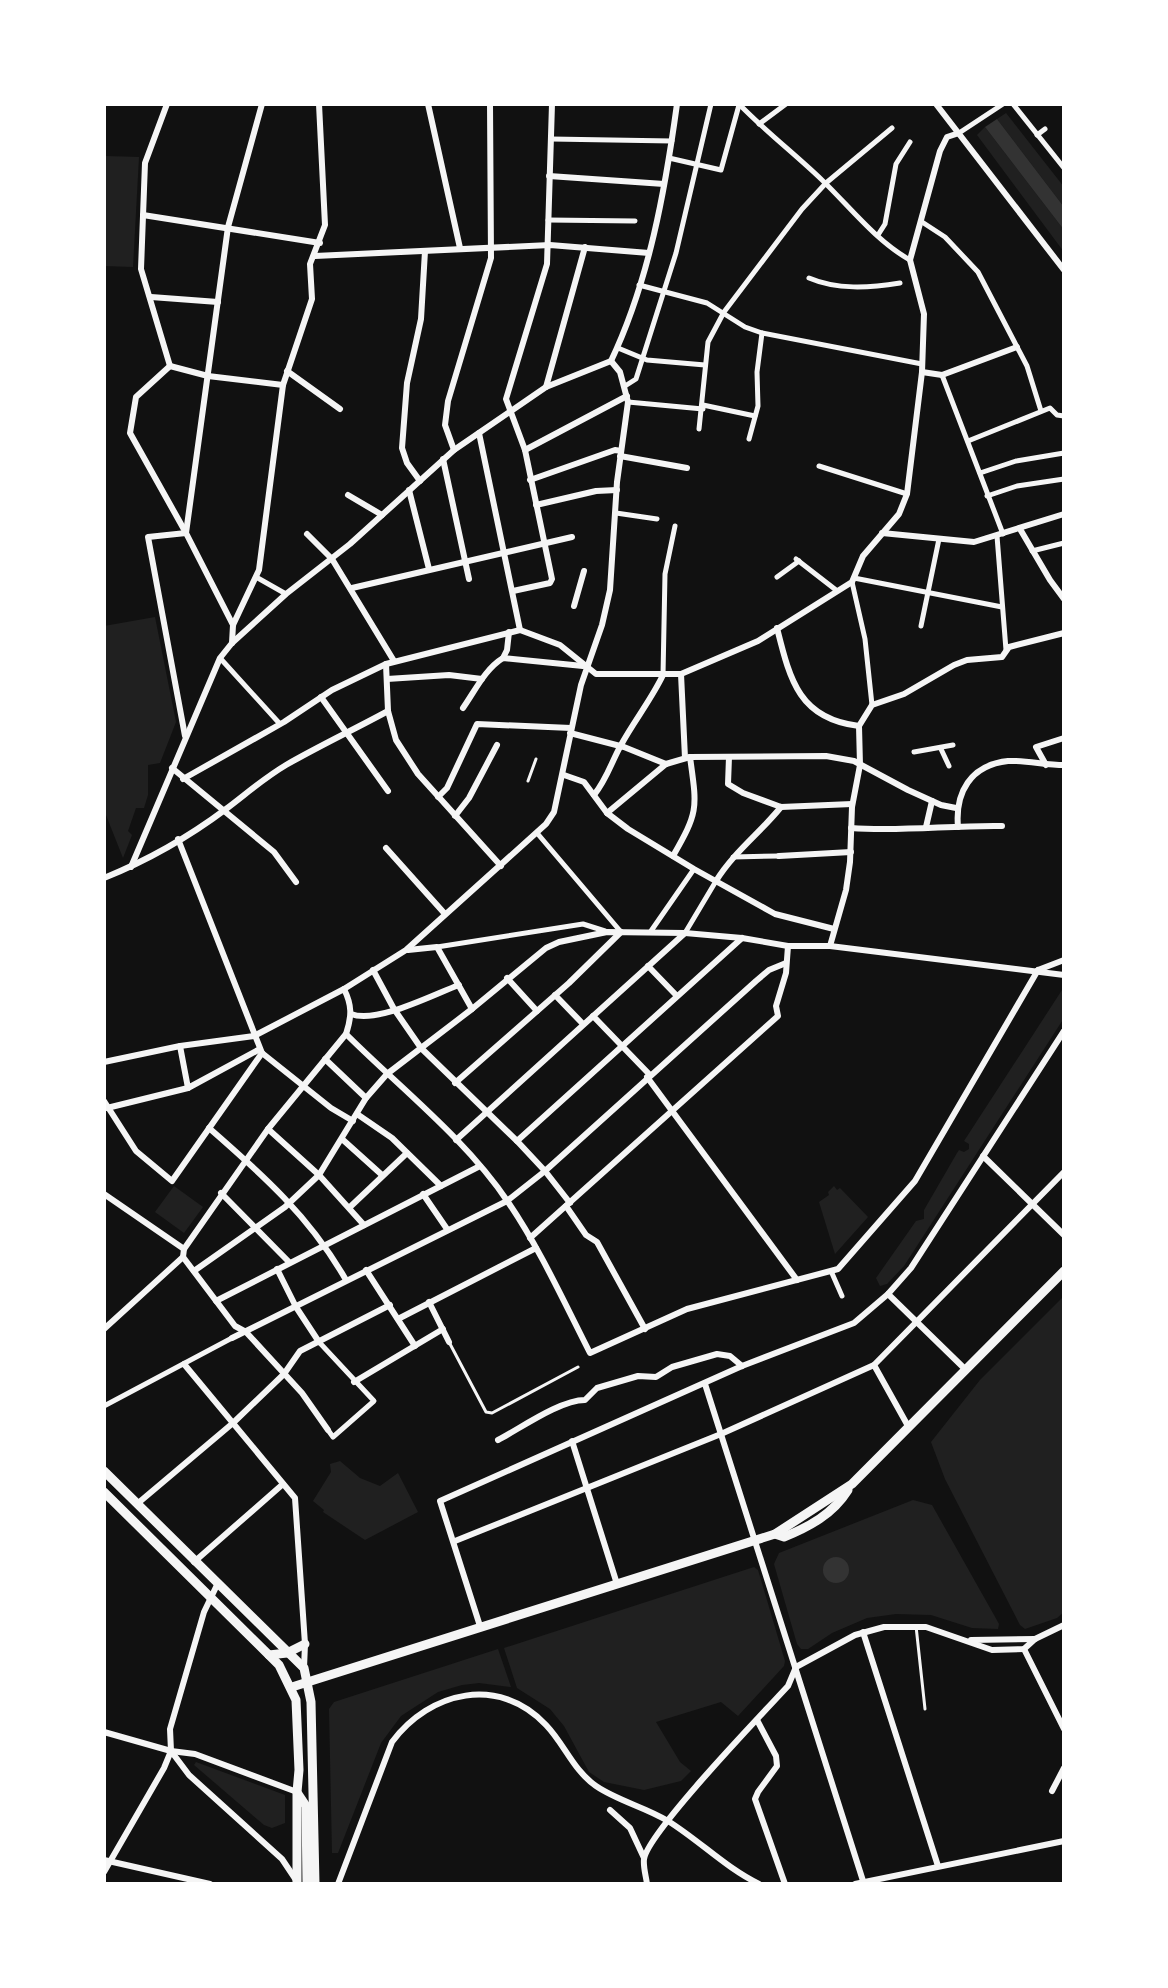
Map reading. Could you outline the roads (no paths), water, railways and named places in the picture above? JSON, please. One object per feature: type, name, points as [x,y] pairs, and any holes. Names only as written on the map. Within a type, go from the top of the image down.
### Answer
[{"type":"main road","points":[[292,1687],[775,1534],[784,1537],[811,1527],[843,1499],[852,1484],[908,1426],[1064,1271]]},
{"type":"main road","points":[[104,1471],[304,1668],[311,1702],[315,1884]]},
{"type":"main road","points":[[104,1492],[269,1655],[292,1687],[296,1700],[297,1792],[306,1806],[300,1883]]},
{"type":"main road","points":[[269,1655],[287,1653],[305,1644]]},
{"type":"street","points":[[167,104],[145,163],[141,269],[170,366]]},
{"type":"street","points":[[186,533],[228,227],[262,104]]},
{"type":"street","points":[[232,643],[233,625],[256,577],[283,385],[312,299],[310,264],[325,225],[319,104]]},
{"type":"street","points":[[428,104],[460,248]]},
{"type":"street","points":[[454,450],[445,425],[448,401],[491,258],[490,104]]},
{"type":"street","points":[[513,591],[550,583],[552,579],[525,450],[506,399],[550,245],[552,104]]},
{"type":"street","points":[[131,867],[220,658],[232,643],[454,450],[546,387],[611,361],[625,330],[649,253],[677,104]]},
{"type":"street","points":[[625,386],[636,379],[665,291],[711,104]]},
{"type":"street","points":[[669,158],[721,170],[739,104],[878,235],[910,260]]},
{"type":"street","points":[[759,124],[786,104]]},
{"type":"street","points":[[936,104],[1064,270]]},
{"type":"street","points":[[830,946],[846,890],[852,804],[860,765],[859,726],[872,705],[865,639],[853,580],[863,556],[899,514],[907,494],[922,368],[924,314],[910,260],[940,151],[947,137],[959,133],[1003,104]]},
{"type":"street","points":[[1013,104],[1064,168]]},
{"type":"street","points":[[699,429],[708,342],[724,312],[802,209],[826,183],[892,128]]},
{"type":"street","points":[[1037,135],[1045,129]]},
{"type":"street","points":[[551,139],[672,141]]},
{"type":"street","points":[[878,235],[885,224],[891,201],[896,164],[910,142]]},
{"type":"street","points":[[549,176],[664,184]]},
{"type":"street","points":[[143,215],[320,243]]},
{"type":"street","points":[[548,220],[635,221]]},
{"type":"street","points":[[922,222],[945,237],[978,272],[1027,366],[1041,411]]},
{"type":"street","points":[[315,256],[550,245],[649,253]]},
{"type":"street","points":[[546,387],[585,247]]},
{"type":"street","points":[[420,481],[407,463],[402,448],[407,383],[421,319],[425,251]]},
{"type":"street","points":[[809,278],[824,285],[845,287],[900,283]]},
{"type":"street","points":[[639,285],[699,300],[745,327],[762,333],[942,375],[1017,347]]},
{"type":"street","points":[[151,297],[218,302]]},
{"type":"street","points":[[749,439],[755,416],[762,333]]},
{"type":"street","points":[[618,348],[644,359],[705,365]]},
{"type":"street","points":[[104,1062],[180,1046],[254,1036],[344,989],[406,950],[537,833],[554,812],[586,668],[602,625],[609,570],[628,399],[620,372],[611,361]]},
{"type":"street","points":[[170,366],[208,376],[283,385]]},
{"type":"street","points":[[170,366],[136,397],[130,433],[233,625]]},
{"type":"street","points":[[287,371],[340,409]]},
{"type":"street","points":[[942,375],[1000,535],[1002,607],[1008,650]]},
{"type":"street","points":[[525,450],[628,399],[755,416]]},
{"type":"street","points":[[968,441],[1050,408],[1057,415],[1064,416]]},
{"type":"street","points":[[479,433],[520,630]]},
{"type":"street","points":[[530,480],[615,450],[621,454],[687,468]]},
{"type":"street","points":[[980,473],[1016,461],[1064,453]]},
{"type":"street","points":[[443,459],[469,579]]},
{"type":"street","points":[[819,466],[907,494]]},
{"type":"street","points":[[987,496],[1017,486],[1064,479]]},
{"type":"street","points":[[409,490],[429,569]]},
{"type":"street","points":[[536,505],[596,491],[617,490]]},
{"type":"street","points":[[348,495],[382,515]]},
{"type":"street","points":[[616,513],[657,519]]},
{"type":"street","points":[[882,533],[974,542],[1064,514]]},
{"type":"street","points":[[594,795],[605,782],[620,746],[663,675],[665,574],[675,526]]},
{"type":"street","points":[[1020,529],[1064,599]]},
{"type":"street","points":[[185,736],[148,537],[186,533]]},
{"type":"street","points":[[307,534],[332,559],[352,588],[390,662],[388,711],[396,740],[418,774],[501,866]]},
{"type":"street","points":[[352,588],[572,537]]},
{"type":"street","points":[[921,626],[939,539]]},
{"type":"street","points":[[1032,551],[1064,543]]},
{"type":"street","points":[[777,577],[798,560],[836,590]]},
{"type":"street","points":[[574,606],[584,571]]},
{"type":"street","points":[[256,577],[286,594]]},
{"type":"street","points":[[183,779],[321,697],[390,662],[509,632],[520,630],[560,645],[596,674],[663,675],[681,674],[734,653],[853,580],[1002,607]]},
{"type":"street","points":[[777,628],[789,677],[818,715],[859,726]]},
{"type":"street","points":[[463,708],[494,664],[503,658],[509,632]]},
{"type":"street","points":[[872,705],[904,694],[967,660],[1002,657],[1008,650],[1064,633]]},
{"type":"street","points":[[220,658],[280,724]]},
{"type":"street","points":[[503,658],[586,668]]},
{"type":"street","points":[[673,856],[695,813],[681,674]]},
{"type":"street","points":[[387,679],[449,675],[482,679]]},
{"type":"street","points":[[321,697],[388,791]]},
{"type":"street","points":[[104,878],[131,867],[178,839],[287,765],[388,711]]},
{"type":"street","points":[[438,797],[447,788],[477,724],[571,731],[666,764]]},
{"type":"street","points":[[1046,765],[1036,747],[1064,738]]},
{"type":"street","points":[[455,816],[469,798],[497,745]]},
{"type":"street","points":[[914,752],[953,745]]},
{"type":"street","points":[[941,749],[949,766]]},
{"type":"street","points":[[607,813],[666,764],[688,758],[729,757],[826,756],[854,761],[932,801],[956,808]]},
{"type":"street","points":[[729,757],[728,784],[743,793],[781,807],[852,804]]},
{"type":"street","points":[[958,827],[956,808],[960,792],[965,781],[977,773],[996,763],[1011,761],[1064,765]]},
{"type":"street","points":[[172,768],[274,852],[294,884]]},
{"type":"street","points":[[564,775],[584,782],[607,813],[628,829],[694,869],[775,914],[834,929]]},
{"type":"street","points":[[926,827],[932,801]]},
{"type":"street","points":[[456,1140],[685,933],[732,857],[781,807]]},
{"type":"street","points":[[851,828],[889,831],[1002,826]]},
{"type":"street","points":[[537,833],[621,932]]},
{"type":"street","points":[[178,839],[216,927],[261,1051],[331,1108],[355,1117],[392,1138],[441,1186]]},
{"type":"street","points":[[386,848],[445,914]]},
{"type":"street","points":[[732,857],[851,852]]},
{"type":"street","points":[[651,931],[694,869]]},
{"type":"street","points":[[406,950],[583,924],[607,932]]},
{"type":"street","points":[[194,1271],[290,1202],[319,1175],[366,1098],[387,1074],[546,948],[559,942],[607,932],[685,933],[788,946],[830,946],[1064,975]]},
{"type":"street","points":[[455,1083],[621,932]]},
{"type":"street","points":[[517,1141],[742,938]]},
{"type":"street","points":[[530,1238],[778,1016],[776,1006],[788,946]]},
{"type":"street","points":[[437,947],[472,1009]]},
{"type":"street","points":[[346,1034],[456,1140],[507,1201],[536,1248],[590,1353],[687,1309],[838,1269],[915,1181],[1038,970],[1064,960]]},
{"type":"street","points":[[104,1406],[346,1280],[507,1201],[545,1171],[769,970],[786,963]]},
{"type":"street","points":[[648,966],[676,995]]},
{"type":"street","points":[[373,970],[394,1009],[421,1048],[545,1171],[586,1235],[597,1242],[645,1329]]},
{"type":"street","points":[[507,978],[537,1011]]},
{"type":"street","points":[[351,1014],[378,1017],[459,985]]},
{"type":"street","points":[[104,1329],[184,1253],[245,1160],[346,1034],[351,1014],[350,1001],[344,989]]},
{"type":"street","points":[[555,995],[583,1024]]},
{"type":"street","points":[[593,1016],[649,1076],[797,1280]]},
{"type":"street","points":[[480,1626],[440,1501],[742,1366],[854,1323],[888,1294],[911,1268],[1063,1034]]},
{"type":"street","points":[[180,1046],[188,1088]]},
{"type":"street","points":[[261,1051],[172,1181],[136,1151],[105,1106],[188,1088],[261,1051]]},
{"type":"street","points":[[325,1059],[366,1098]]},
{"type":"street","points":[[209,1128],[290,1202],[326,1245],[346,1280]]},
{"type":"street","points":[[268,1129],[319,1175],[364,1225]]},
{"type":"street","points":[[342,1139],[382,1175]]},
{"type":"street","points":[[350,1207],[407,1153]]},
{"type":"street","points":[[983,1156],[1064,1235]]},
{"type":"street","points":[[216,1301],[480,1166]]},
{"type":"street","points":[[455,1541],[721,1434],[874,1365],[1064,1172]]},
{"type":"street","points":[[221,1193],[289,1262]]},
{"type":"street","points":[[104,1194],[184,1253],[235,1326],[246,1332],[302,1393],[333,1437],[374,1401],[319,1342],[296,1307],[277,1269]]},
{"type":"street","points":[[423,1194],[447,1229]]},
{"type":"street","points":[[398,1319],[536,1248]]},
{"type":"street","points":[[366,1270],[415,1346]]},
{"type":"street","points":[[831,1271],[842,1296]]},
{"type":"street","points":[[888,1294],[966,1370]]},
{"type":"street","points":[[429,1302],[449,1342]]},
{"type":"street","points":[[137,1504],[233,1423],[284,1374],[300,1351],[390,1305]]},
{"type":"street","points":[[354,1382],[443,1329]]},
{"type":"street","points":[[498,1440],[554,1410],[576,1400],[585,1400],[597,1388],[638,1376],[656,1377],[672,1367],[717,1354],[730,1356],[742,1366]]},
{"type":"street","points":[[184,1364],[295,1498],[304,1668]]},
{"type":"street","points":[[874,1365],[908,1426]]},
{"type":"street","points":[[705,1384],[796,1667],[861,1883],[1064,1841]]},
{"type":"street","points":[[572,1441],[617,1584]]},
{"type":"street","points":[[194,1562],[283,1484]]},
{"type":"street","points":[[104,1872],[106,1861],[164,1768],[171,1751],[170,1729],[204,1612],[217,1585]]},
{"type":"street","points":[[644,1858],[668,1821],[788,1686],[796,1667],[863,1632],[884,1627],[916,1626],[992,1650],[1024,1649],[1035,1639],[1064,1625]]},
{"type":"street","points":[[863,1632],[938,1866]]},
{"type":"street","points":[[967,1640],[1035,1639]]},
{"type":"street","points":[[1024,1649],[1064,1729]]},
{"type":"street","points":[[338,1882],[392,1742],[404,1726],[431,1708],[448,1698],[468,1694],[488,1695],[519,1703],[543,1722],[572,1764],[594,1784],[668,1821],[759,1884]]},
{"type":"street","points":[[757,1720],[776,1756],[777,1766],[755,1799],[785,1884]]},
{"type":"street","points":[[104,1732],[171,1751],[195,1754],[297,1792]]},
{"type":"street","points":[[171,1751],[189,1775],[282,1859],[300,1883]]},
{"type":"street","points":[[1052,1791],[1064,1768]]},
{"type":"street","points":[[610,1810],[630,1828],[644,1858],[647,1884]]},
{"type":"street","points":[[106,1861],[210,1884]]},
{"type":"lane","points":[[528,781],[536,759]]},
{"type":"lane","points":[[449,1342],[486,1412],[492,1413],[578,1367]]},
{"type":"lane","points":[[916,1626],[925,1709]]}]
